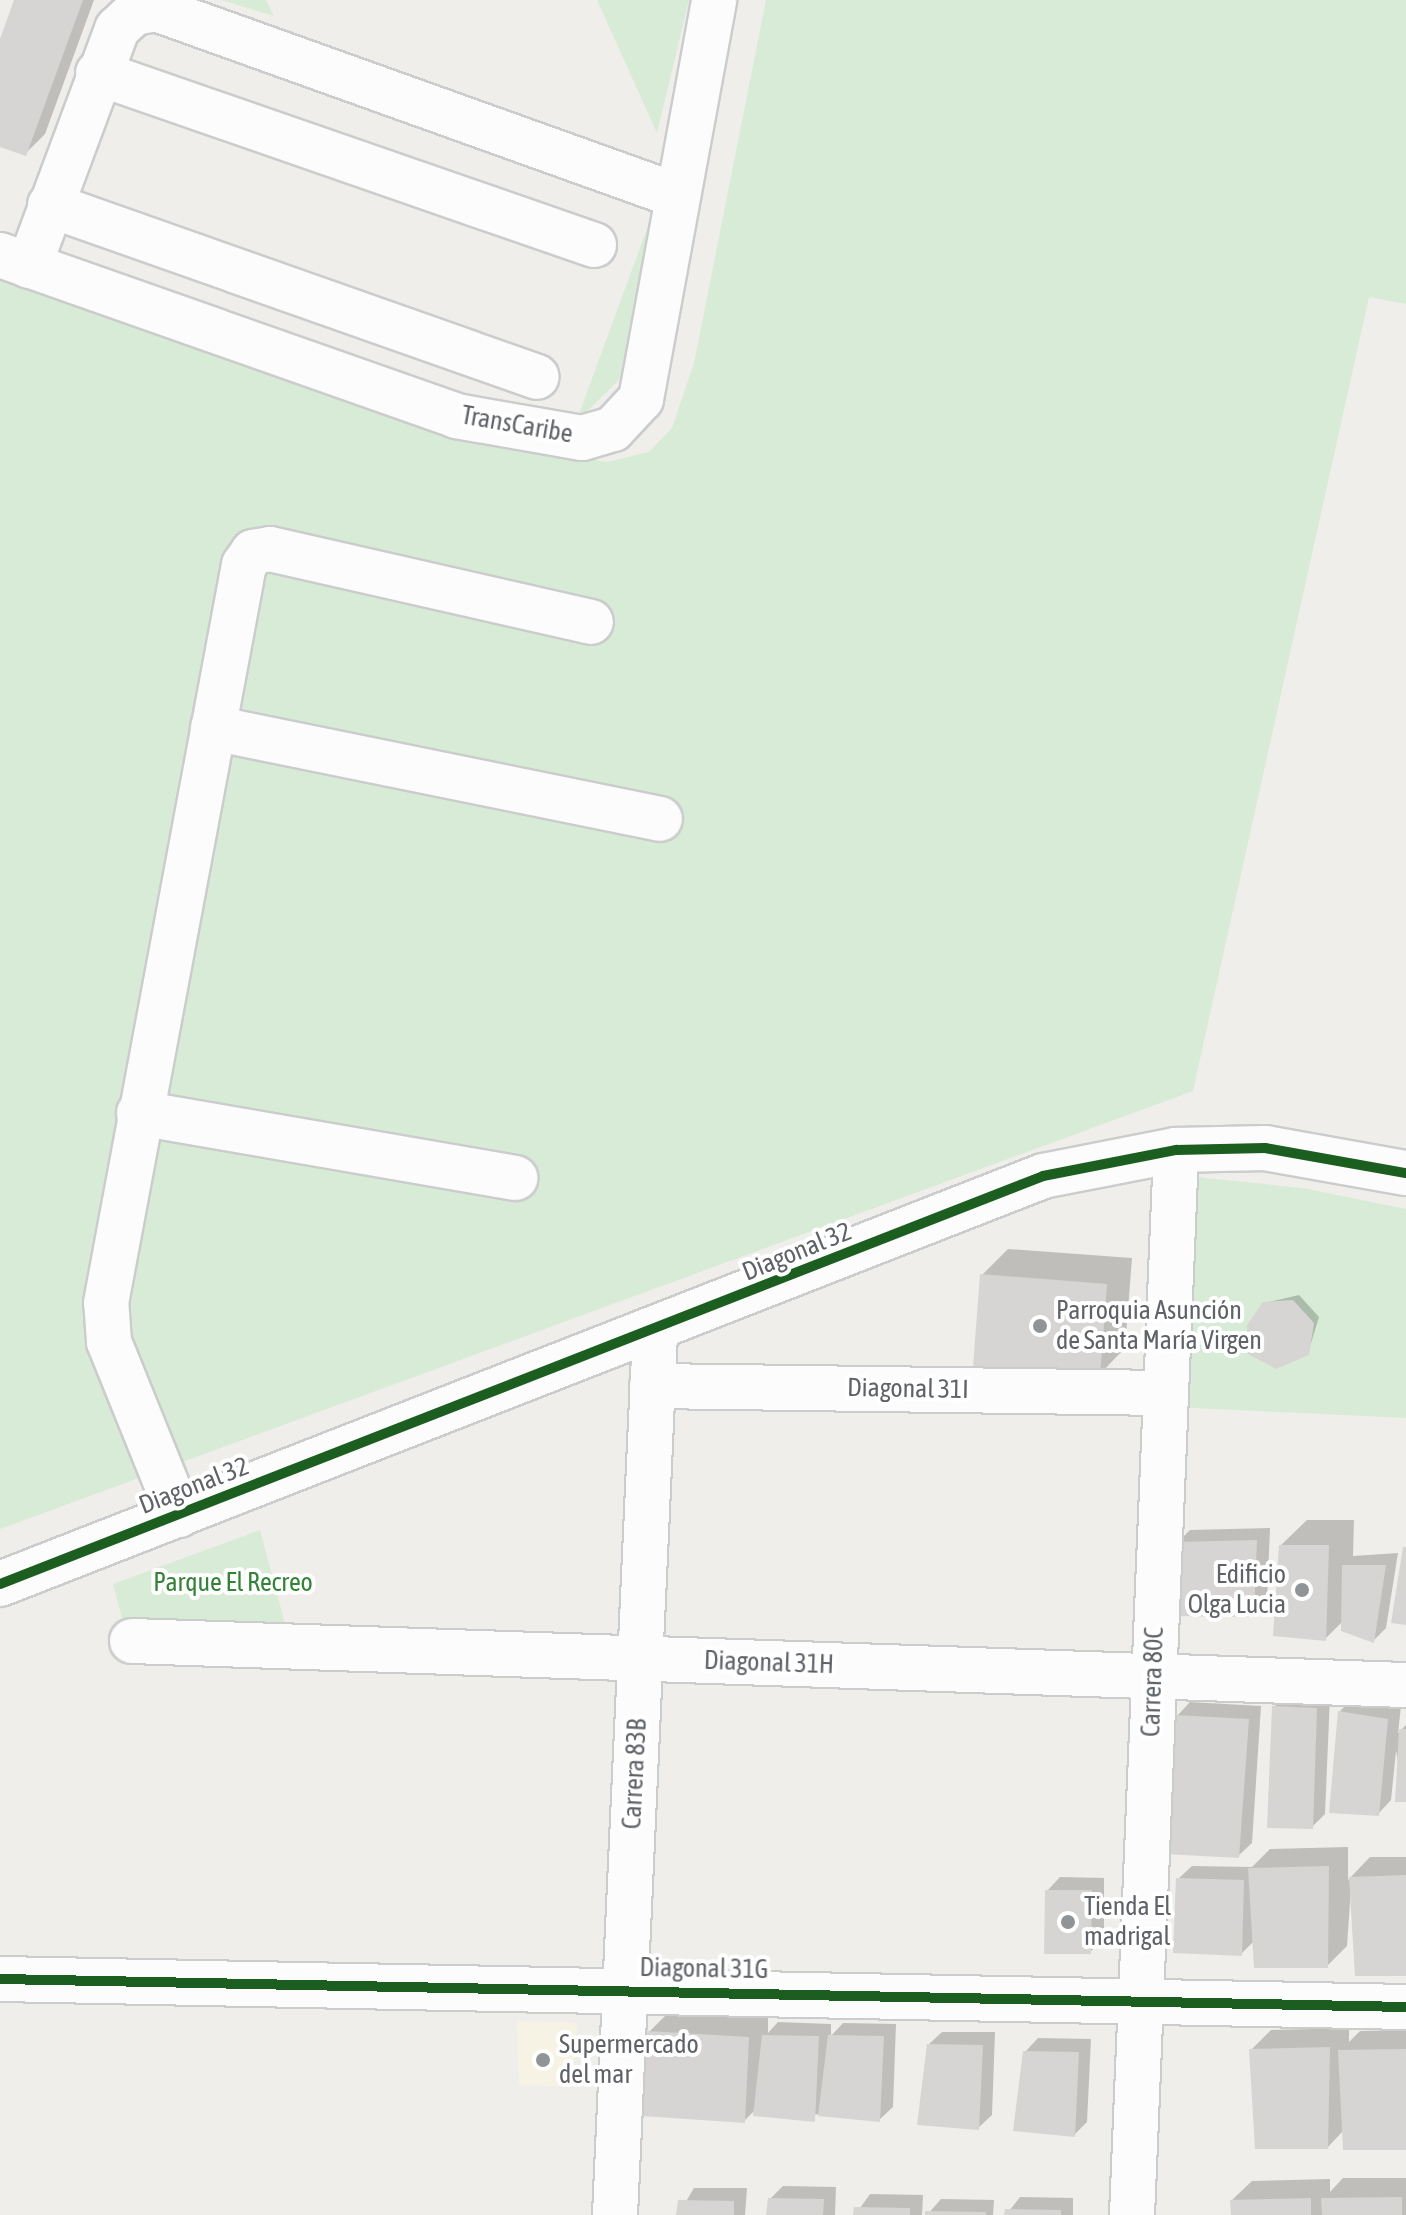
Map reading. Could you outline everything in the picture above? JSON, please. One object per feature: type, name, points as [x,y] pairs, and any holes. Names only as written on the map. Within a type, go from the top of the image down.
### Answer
[{"type":"street","name":"TransCaribe","points":[[15,260],[456,416],[582,438],[613,429],[641,399],[714,0]]},
{"type":"street","points":[[15,260],[50,205],[117,29],[134,13],[156,9],[678,196]]},
{"type":"street","points":[[98,73],[594,245]]},
{"type":"street","points":[[50,205],[537,377]]},
{"type":"street","points":[[179,1515],[109,1342],[109,1271],[244,565],[253,552],[270,549],[591,622]]},
{"type":"street","points":[[213,728],[660,819]]},
{"type":"street","points":[[139,1113],[515,1178]]},
{"type":"street","name":"Diagonal 32","points":[[0,1584],[655,1333],[1043,1176],[1176,1150],[1265,1148],[1406,1173]]},
{"type":"street","name":"Carrera 80C","points":[[1132,2215],[1176,1150]]},
{"type":"street","name":"Carrera 83B","points":[[615,2215],[655,1333]]},
{"type":"street","name":"Diagonal 31I","points":[[652,1386],[1164,1393]]},
{"type":"street","name":"Diagonal 31H","points":[[132,1641],[1406,1685]]},
{"type":"street","name":"Diagonal 31G","points":[[0,1979],[1406,2007]]},
{"type":"shaded area","points":[[517,2021],[577,2023],[571,2087],[519,2085]]},
{"type":"green space","points":[[221,0],[266,0],[274,16]]},
{"type":"green space","points":[[597,0],[689,0],[657,133]]},
{"type":"green space","points":[[766,0],[1406,0],[1406,304],[1369,297],[1193,1091],[0,1529],[0,273],[440,430],[607,462],[649,452],[672,428],[694,363]]},
{"type":"green space","points":[[655,207],[623,376],[576,422]]},
{"type":"green space","points":[[1185,1176],[1303,1188],[1406,1209],[1406,1418],[1174,1407]]},
{"type":"green space","name":"Parque El Recreo","points":[[260,1530],[285,1624],[125,1629],[113,1584]]},
{"type":"building","points":[[14,0],[83,0],[26,156],[0,147],[0,39]]},
{"type":"building","name":"Parroquia Asunción de Santa María Virgen","points":[[980,1274],[1107,1284],[1100,1377],[973,1367]]},
{"type":"building","points":[[1293,1300],[1314,1323],[1309,1355],[1276,1369],[1248,1354],[1247,1325],[1263,1302]]},
{"type":"building","points":[[1257,1540],[1254,1617],[1168,1616],[1175,1542]]},
{"type":"building","name":"Edificio Olga Lucia","points":[[1279,1545],[1329,1545],[1326,1641],[1273,1636]]},
{"type":"building","points":[[1403,1547],[1406,1547],[1406,1625],[1391,1623]]},
{"type":"building","points":[[1342,1565],[1386,1565],[1374,1643],[1341,1631]]},
{"type":"building","points":[[1272,1706],[1317,1708],[1313,1829],[1267,1828]]},
{"type":"building","points":[[1338,1711],[1388,1719],[1379,1816],[1329,1813]]},
{"type":"building","points":[[1175,1715],[1249,1719],[1239,1858],[1165,1854]]},
{"type":"building","points":[[1399,1729],[1406,1729],[1406,1802],[1395,1802]]},
{"type":"building","points":[[1329,1866],[1328,1968],[1254,1968],[1248,1868]]},
{"type":"building","points":[[1406,1875],[1406,1976],[1355,1976],[1349,1877]]},
{"type":"building","points":[[1176,1878],[1244,1880],[1242,1956],[1173,1953]]},
{"type":"building","name":"Tienda El madrigal","points":[[1045,1890],[1092,1890],[1091,1954],[1044,1954]]},
{"type":"building","points":[[647,2031],[749,2037],[745,2123],[642,2116]]},
{"type":"building","points":[[762,2035],[819,2036],[815,2122],[753,2116]]},
{"type":"building","points":[[828,2035],[884,2036],[880,2122],[818,2116]]},
{"type":"building","points":[[927,2044],[983,2045],[979,2130],[917,2125]]},
{"type":"building","points":[[1330,2047],[1328,2149],[1255,2149],[1249,2049]]},
{"type":"building","points":[[1406,2049],[1406,2150],[1343,2150],[1338,2050]]},
{"type":"building","points":[[1023,2051],[1079,2052],[1075,2137],[1013,2131]]},
{"type":"building","points":[[1402,2197],[1402,2215],[1322,2215],[1321,2198]]},
{"type":"building","points":[[768,2198],[824,2199],[823,2215],[766,2215]]},
{"type":"building","points":[[1311,2198],[1311,2215],[1231,2215],[1230,2200]]},
{"type":"building","points":[[678,2200],[734,2201],[734,2215],[676,2215]]},
{"type":"building","points":[[854,2207],[910,2208],[910,2215],[853,2215]]},
{"type":"building","points":[[1005,2209],[1061,2210],[1061,2215],[1004,2215]]},
{"type":"building","points":[[925,2211],[986,2212],[986,2215],[925,2215]]},
{"type":"cycle path","points":[[0,1584],[1043,1176],[1176,1150],[1265,1148],[1406,1173]]},
{"type":"cycle path","points":[[0,1979],[1406,2007]]},
{"type":"place","name":"Parroquia Asunción de Santa María Virgen","points":[[1040,1326]]},
{"type":"place","name":"Edificio Olga Lucia","points":[[1302,1590]]},
{"type":"place","name":"Tienda El madrigal","points":[[1068,1922]]},
{"type":"place","name":"Supermercado del mar","points":[[543,2060]]}]
